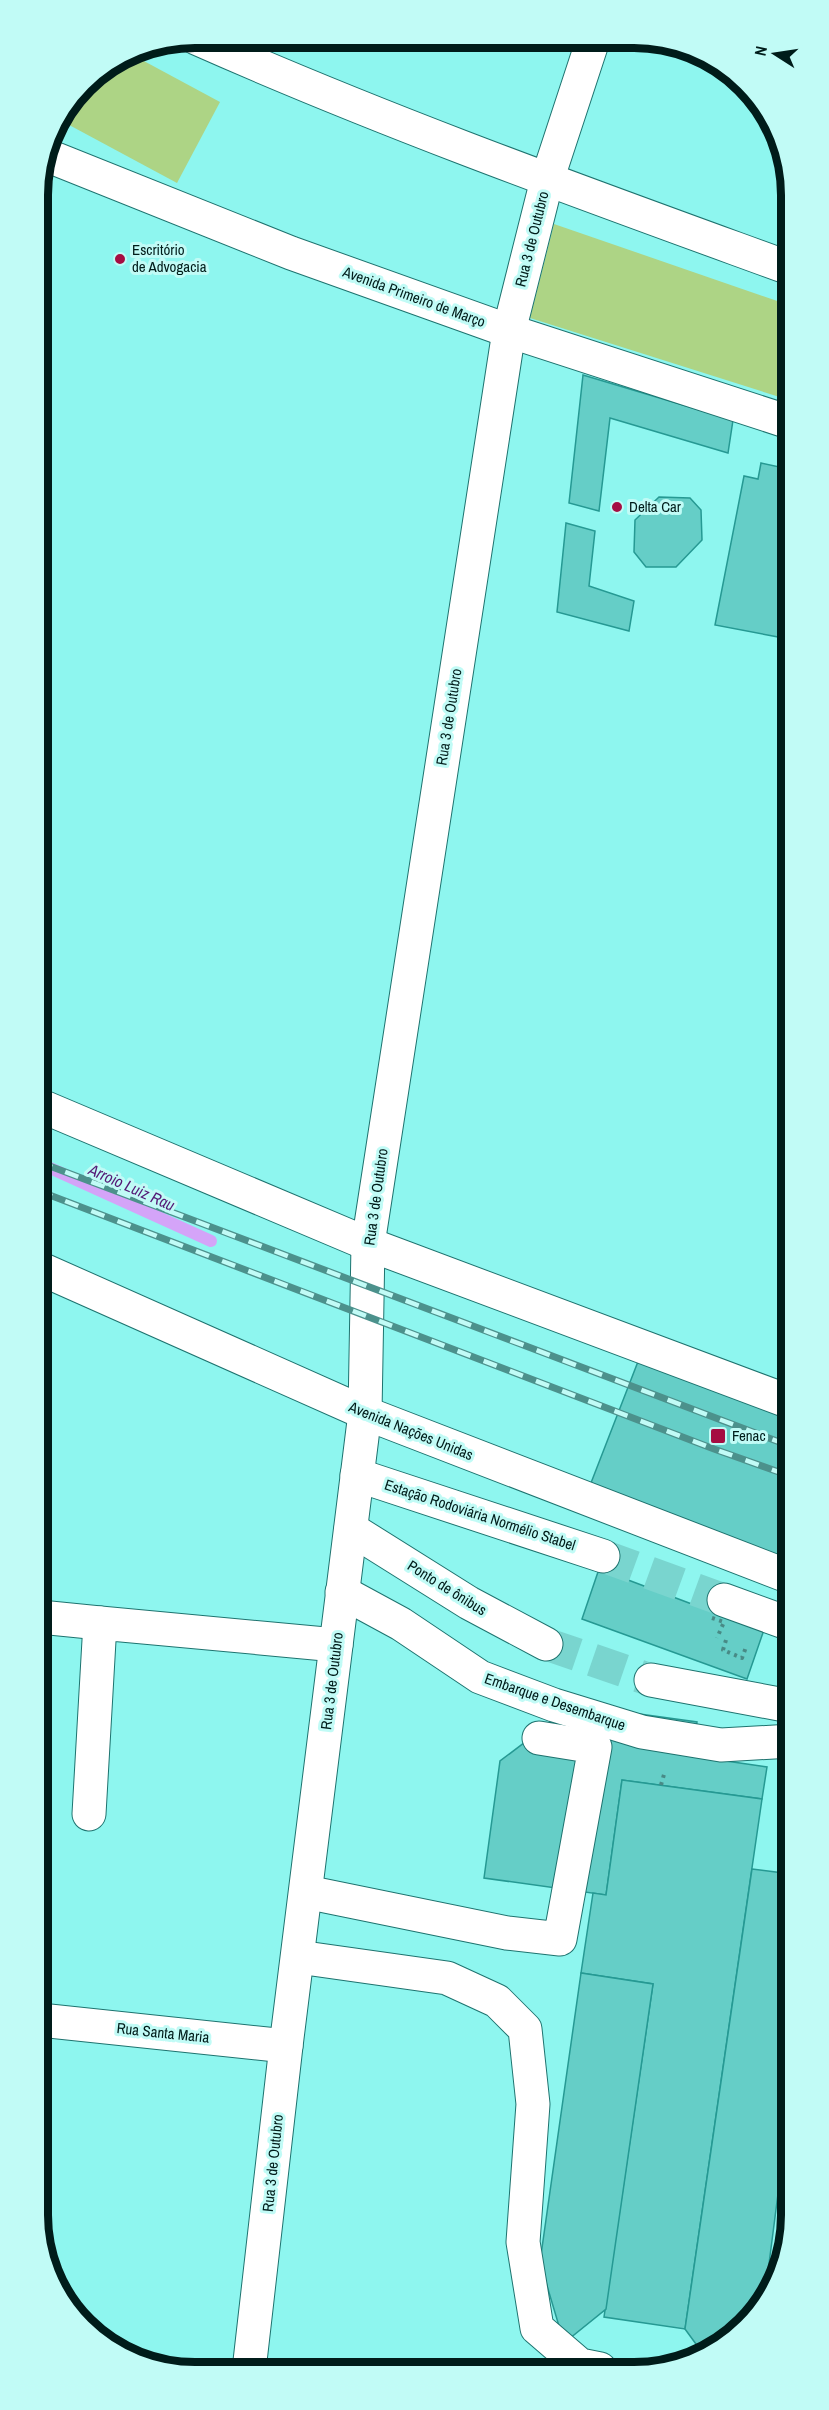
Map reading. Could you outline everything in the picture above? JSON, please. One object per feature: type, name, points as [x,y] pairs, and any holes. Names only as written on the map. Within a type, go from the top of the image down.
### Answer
[{"type":"main road","points":[[219,48],[308,87],[547,180],[781,265]]},
{"type":"main road","name":"Rua 3 de Outubro","points":[[250,2362],[286,2046],[365,1413],[369,1244],[509,331],[547,180],[590,48]]},
{"type":"main road","name":"Avenida Primeiro de Março","points":[[53,158],[291,253],[509,331],[781,419]]},
{"type":"main road","points":[[48,1109],[369,1244],[781,1399]]},
{"type":"main road","name":"Avenida Nações Unidas","points":[[48,1272],[365,1413],[781,1574]]},
{"type":"main road","name":"Estação Rodoviária Normélio Stabel","points":[[357,1475],[603,1556]]},
{"type":"main road","name":"Ponto de ônibus","points":[[351,1529],[469,1603],[546,1644]]},
{"type":"main road","name":"Embarque e Desembarque","points":[[342,1592],[401,1624],[480,1677],[554,1705],[642,1732],[721,1745],[781,1742]]},
{"type":"main road","points":[[718,1609],[781,1622]]},
{"type":"main road","points":[[48,1618],[336,1645]]},
{"type":"main road","points":[[89,1814],[100,1623]]},
{"type":"main road","points":[[651,1680],[781,1704]]},
{"type":"main road","points":[[306,1892],[507,1933],[560,1939],[595,1747],[539,1738]]},
{"type":"main road","points":[[298,1957],[447,1978],[497,2001],[525,2029],[533,2104],[523,2242],[537,2328],[575,2362]]},
{"type":"main road","name":"Rua Santa Maria","points":[[48,2021],[286,2046]]},
{"type":"path","points":[[717,1638],[724,1622],[718,1609]]},
{"type":"green space","points":[[140,59],[220,102],[177,183],[67,124],[78,105],[98,84],[121,68]]},
{"type":"green space","points":[[554,224],[781,302],[781,397],[530,318]]},
{"type":"building","points":[[583,375],[733,420],[728,453],[610,418],[599,511],[569,503]]},
{"type":"building","points":[[761,463],[781,467],[781,637],[715,625],[744,476],[758,479]]},
{"type":"building","points":[[659,497],[690,498],[701,510],[702,540],[676,567],[646,567],[634,552],[635,520]]},
{"type":"building","points":[[566,523],[595,531],[589,586],[634,601],[629,631],[557,612]]},
{"type":"building","points":[[639,1359],[781,1415],[781,1561],[589,1488]]},
{"type":"building","points":[[599,1569],[705,1609],[708,1603],[766,1624],[747,1679],[582,1619]]},
{"type":"building","points":[[574,1705],[697,1722],[692,1756],[767,1767],[762,1799],[622,1780],[606,1895],[484,1878],[500,1761]]},
{"type":"building","points":[[622,1780],[762,1799],[685,2329],[604,2317],[653,1984],[581,1973],[593,1893],[606,1895]]},
{"type":"building","points":[[752,1869],[781,1873],[781,2171],[767,2278],[745,2312],[724,2332],[698,2347],[685,2329]]},
{"type":"building","points":[[581,1973],[653,1984],[606,2309],[564,2343],[540,2262]]},
{"type":"waterway","name":"Arroio Luiz Rau","points":[[48,1167],[211,1241]]},
{"type":"tunnel","points":[[603,1556],[724,1600]]},
{"type":"tunnel","points":[[546,1644],[651,1680]]},
{"type":"railway","points":[[48,1165],[781,1443]]},
{"type":"railway","points":[[48,1194],[781,1473]]},
{"type":"place","name":"Escritório de Advogacia","points":[[120,259]]},
{"type":"place","name":"Delta Car","points":[[617,507]]},
{"type":"place","name":"Fenac","points":[[718,1436]]}]
